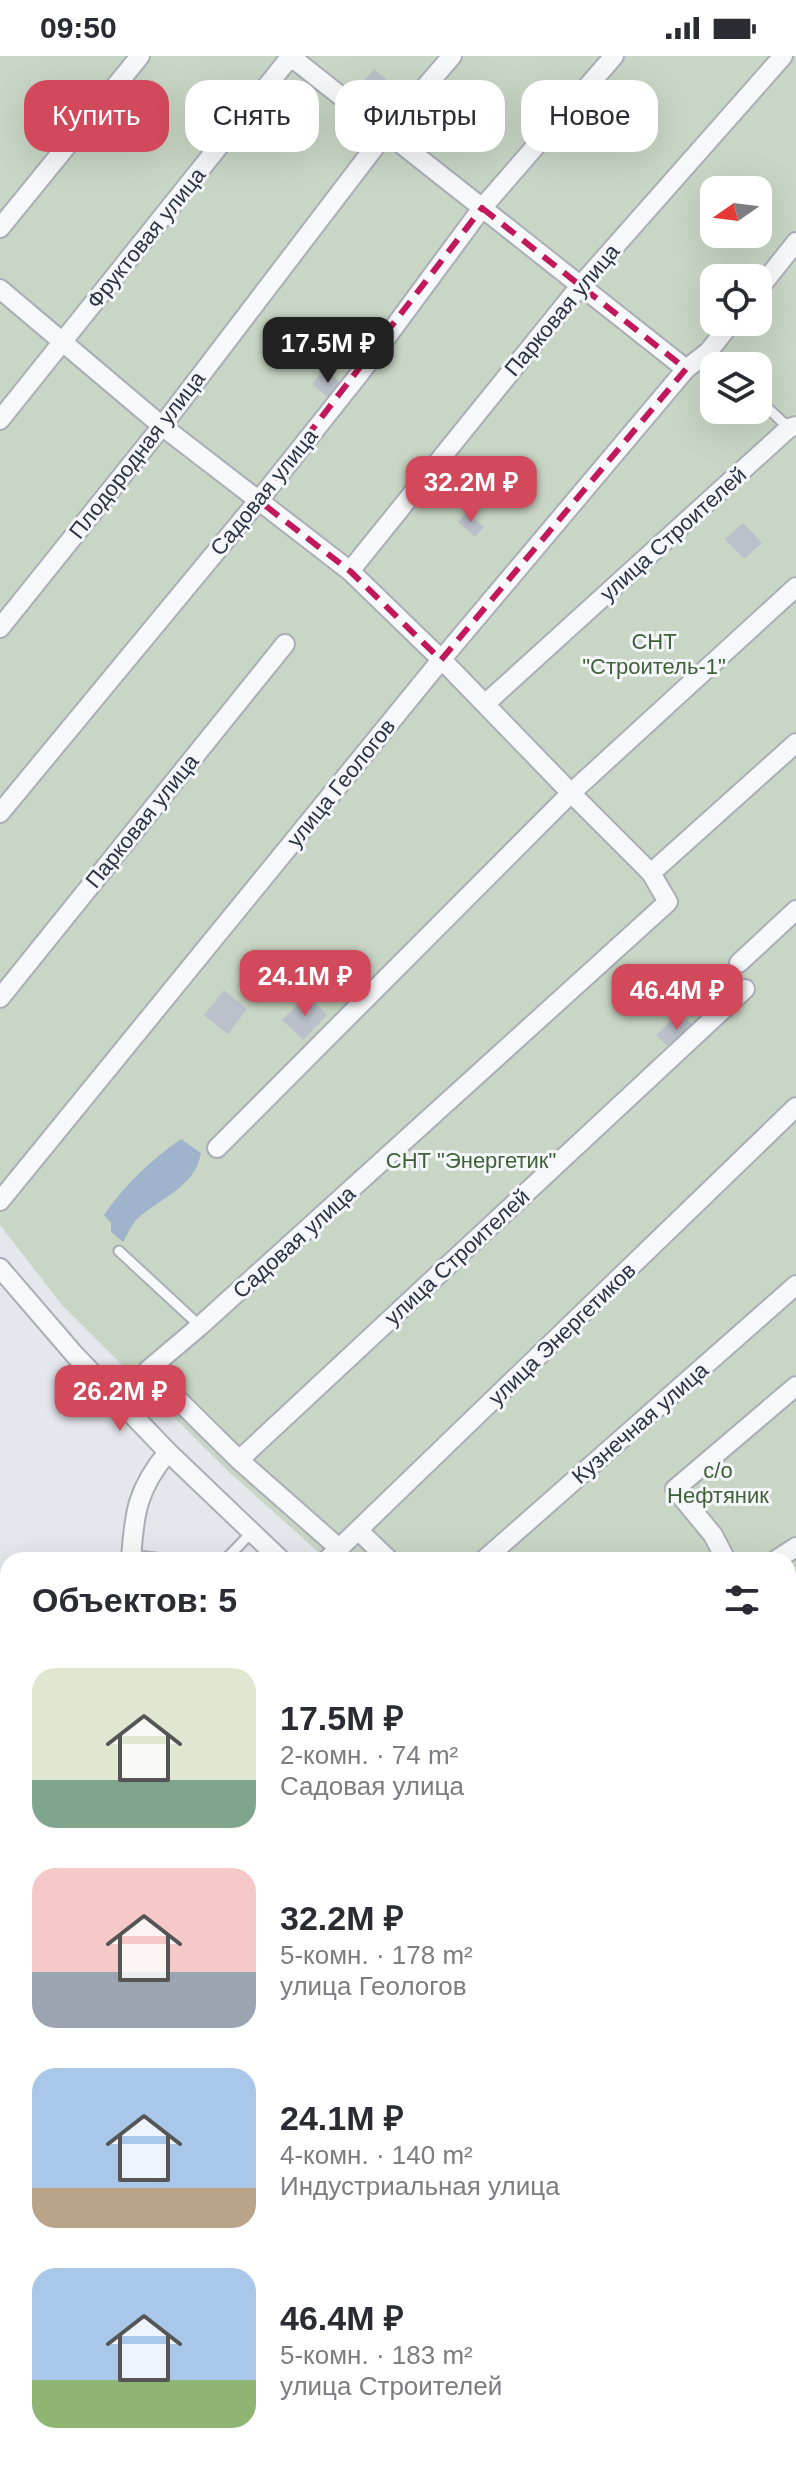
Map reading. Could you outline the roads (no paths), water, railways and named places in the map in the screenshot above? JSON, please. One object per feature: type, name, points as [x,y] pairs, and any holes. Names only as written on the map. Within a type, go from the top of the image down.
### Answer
[{"type":"street","points":[[0,228],[140,56]]},
{"type":"street","points":[[291,56],[335,90]]},
{"type":"street","name":"Фруктовая улица","points":[[0,420],[291,56]]},
{"type":"street","name":"Плодородная улица","points":[[431,80],[452,56]]},
{"type":"street","name":"Садовая улица","points":[[0,813],[361,372],[482,208],[614,56]]},
{"type":"street","name":"Парковая улица","points":[[350,571],[580,286],[783,56]]},
{"type":"street","name":"Плодородная улица","points":[[0,628],[162,426],[371,152]]},
{"type":"street","points":[[413,152],[686,369]]},
{"type":"street","points":[[772,272],[796,242]]},
{"type":"street","points":[[0,289],[162,426],[350,571],[651,873],[796,743]]},
{"type":"street","name":"улица Геологов","points":[[708,352],[721,336]]},
{"type":"street","name":"улица Геологов","points":[[3,1190],[686,369],[700,358]]},
{"type":"street","name":"улица Строителей","points":[[485,704],[794,430]]},
{"type":"street","points":[[217,1148],[571,793],[796,587]]},
{"type":"street","name":"Парковая улица","points":[[0,998],[285,644]]},
{"type":"street","name":"Садовая улица","points":[[332,1552],[148,1370],[668,902],[651,873]]},
{"type":"street","points":[[739,963],[796,910]]},
{"type":"street","name":"улица Строителей","points":[[239,1460],[745,989]]},
{"type":"street","name":"улица Энергетиков","points":[[336,1552],[796,1107]]},
{"type":"street","points":[[0,1268],[74,1354],[168,1452],[273,1552]]},
{"type":"street","name":"Кузнечная улица","points":[[493,1552],[796,1285]]},
{"type":"street","points":[[722,1552],[713,1535],[675,1489],[796,1386]]},
{"type":"street","points":[[131,1552],[133,1520],[145,1483],[168,1452]]},
{"type":"street","points":[[359,1531],[381,1552]]},
{"type":"lane","points":[[772,411],[794,430]]},
{"type":"lane","points":[[739,963],[745,989]]},
{"type":"lane","points":[[119,1251],[200,1326]]},
{"type":"lane","points":[[233,1552],[252,1532]]},
{"type":"water","points":[[181,1139],[201,1153],[192,1175],[136,1220],[123,1242],[111,1232],[111,1223],[104,1215],[139,1174]]},
{"type":"park label","name":"СНТ \"Строитель-1\"","points":[[654,654]]},
{"type":"park label","name":"СНТ \"Энергетик\"","points":[[471,1160]]},
{"type":"park label","name":"с/о Нефтяник","points":[[718,1482]]}]
